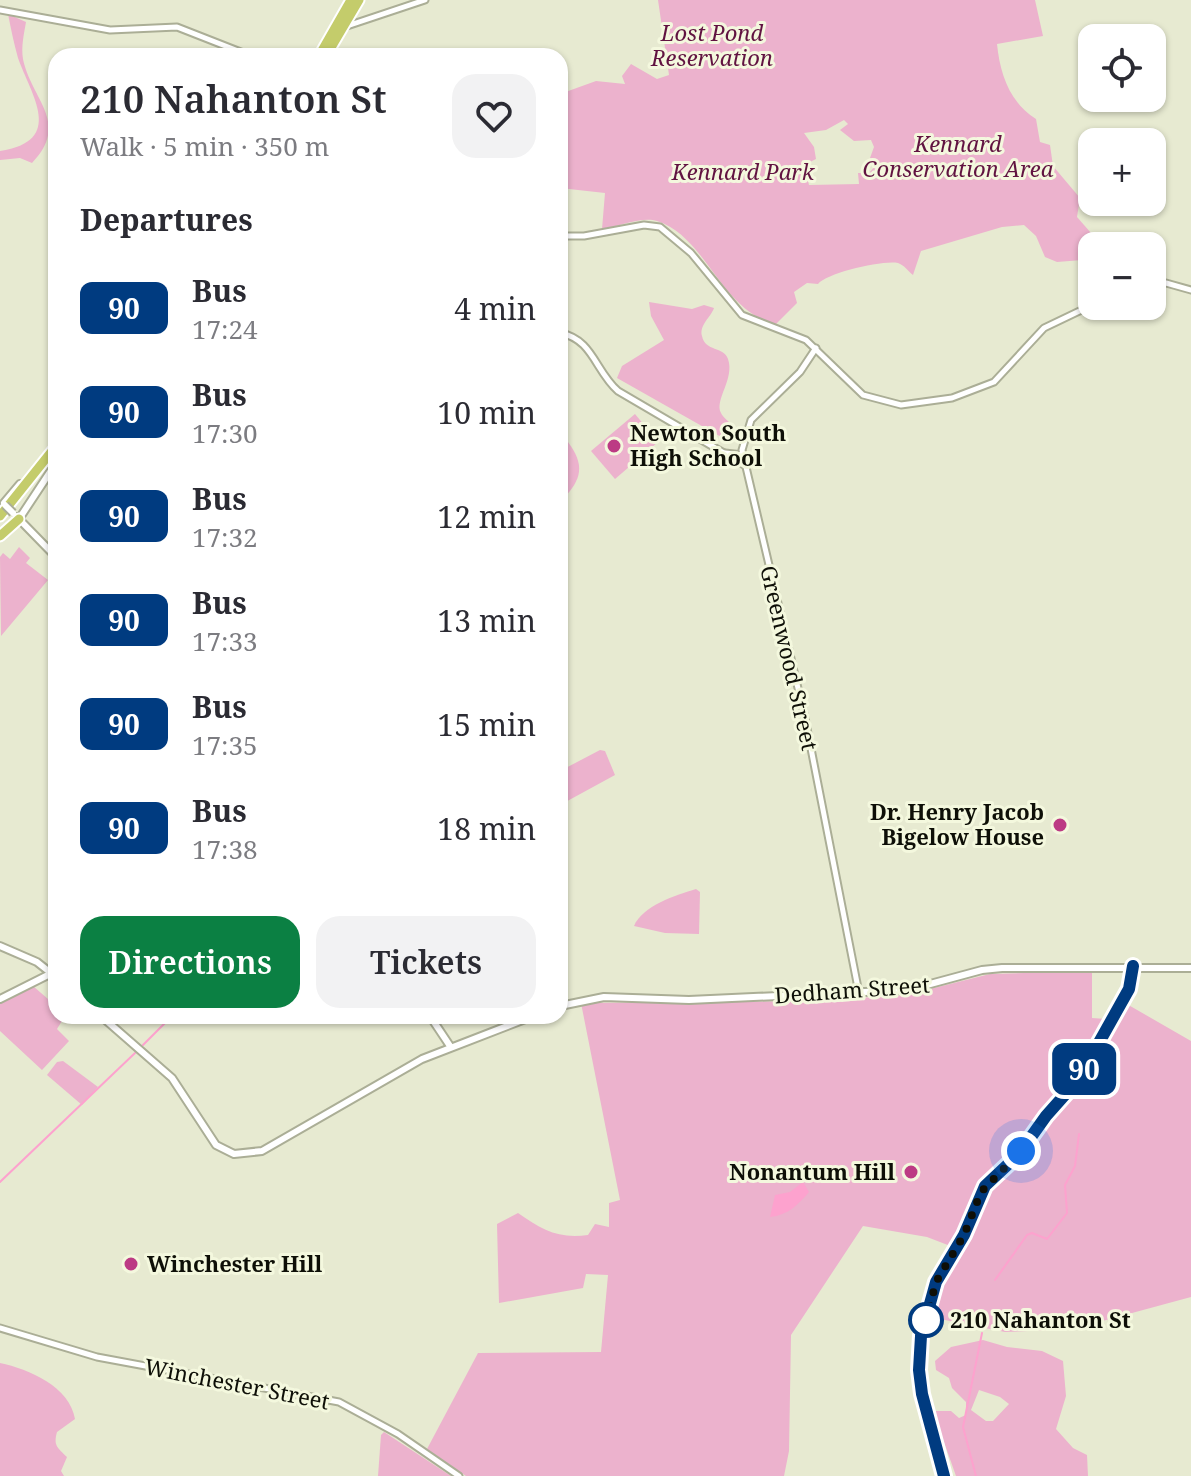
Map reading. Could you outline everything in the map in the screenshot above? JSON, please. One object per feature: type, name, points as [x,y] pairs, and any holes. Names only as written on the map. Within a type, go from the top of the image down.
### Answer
[{"type":"highway","points":[[324,48],[351,0]]},
{"type":"highway","points":[[331,48],[359,0]]},
{"type":"highway","points":[[0,516],[48,454]]},
{"type":"highway","points":[[0,523],[48,466]]},
{"type":"highway","points":[[0,536],[16,516]]},
{"type":"main road","points":[[48,453],[3,503],[48,549]]},
{"type":"main road","points":[[16,516],[48,474]]},
{"type":"main road","points":[[0,946],[48,971]]},
{"type":"main road","points":[[1130,986],[1133,966]]},
{"type":"main road","name":"Dedham Street","points":[[568,1004],[604,997],[689,1000],[921,989],[982,970],[1133,966],[1191,968]]},
{"type":"main road","points":[[944,1476],[922,1394],[919,1370],[921,1336],[936,1282],[964,1235],[983,1188],[1019,1154],[1046,1116],[1075,1085],[1130,986],[1140,973],[1153,968]]},
{"type":"main road","points":[[0,999],[48,975]]},
{"type":"main road","points":[[110,1024],[172,1078],[216,1145],[241,1155],[262,1151],[450,1046],[511,1024]]},
{"type":"main road","points":[[434,1024],[442,1050]]},
{"type":"main road","points":[[438,1033],[450,1046]]},
{"type":"street","points":[[343,27],[425,0]]},
{"type":"street","points":[[0,10],[105,29],[177,27],[231,48]]},
{"type":"street","points":[[351,13],[368,17]]},
{"type":"street","points":[[568,236],[644,225],[660,227],[691,253],[742,315],[801,337],[863,395],[901,405],[967,394],[994,382],[1044,328],[1078,312]]},
{"type":"street","points":[[1166,283],[1191,290]]},
{"type":"street","points":[[568,337],[586,345],[604,377],[621,394],[746,466]]},
{"type":"street","points":[[725,453],[743,455],[743,438],[751,420],[800,372],[816,348]]},
{"type":"street","name":"Greenwood Street","points":[[743,455],[805,718],[859,993]]},
{"type":"street","name":"Winchester Street","points":[[0,1328],[97,1357],[339,1402],[398,1434],[459,1476]]},
{"type":"green space","points":[[658,0],[1035,0],[1043,36],[997,44],[1001,66],[1013,96],[1036,119],[1040,142],[1050,145],[1053,166],[1078,196],[1077,217],[1090,232],[1078,232],[1078,260],[1057,262],[1045,257],[1036,236],[1024,225],[1002,227],[921,251],[913,275],[898,263],[855,268],[818,284],[807,283],[794,292],[797,303],[776,324],[741,305],[689,242],[674,229],[651,220],[602,229],[605,193],[568,189],[568,91],[596,81],[625,84],[622,76],[631,64],[657,79],[669,75]],"holes":[[[844,120],[848,124],[840,130],[854,141],[871,140],[874,147],[870,158],[876,165],[869,173],[858,173],[859,184],[809,185],[804,165],[816,159],[814,147],[804,133],[826,130]]]},
{"type":"green space","points":[[8,14],[26,22],[23,59],[48,123],[48,136],[43,149],[32,163],[20,158],[0,160],[0,151],[20,146],[32,137],[38,127],[39,115],[18,58]]},
{"type":"green space","points":[[649,302],[692,309],[704,305],[714,308],[704,325],[702,336],[707,345],[723,352],[728,359],[729,374],[720,408],[722,415],[734,427],[731,438],[723,438],[617,378],[622,366],[664,340],[651,316]]},
{"type":"green space","points":[[635,414],[658,442],[615,479],[591,451]]},
{"type":"green space","points":[[568,442],[579,465],[574,485],[568,493]]},
{"type":"green space","points":[[19,547],[30,558],[26,563],[48,580],[1,636],[0,557],[3,553],[10,559]]},
{"type":"green space","points":[[600,750],[605,751],[615,775],[568,801],[568,767]]},
{"type":"green space","points":[[696,889],[700,892],[699,934],[665,933],[634,926],[652,907]]},
{"type":"green space","points":[[1092,971],[1092,1018],[1106,1019],[1073,1082],[1042,1116],[1018,1151],[981,1185],[953,1247],[927,1237],[863,1226],[791,1335],[789,1451],[784,1476],[466,1476],[427,1449],[478,1353],[601,1352],[608,1275],[586,1274],[583,1288],[499,1303],[497,1224],[518,1213],[551,1232],[568,1236],[588,1235],[595,1224],[609,1227],[609,1203],[620,1200],[581,1003],[808,1001],[906,995],[990,974]]},
{"type":"green space","points":[[33,986],[48,999],[48,1024],[60,1024],[57,1029],[69,1041],[42,1070],[0,1031],[0,1004]]},
{"type":"green space","points":[[1125,1003],[1191,1041],[1191,1297],[1073,1329],[1005,1332],[930,1317],[941,1280],[971,1230],[985,1193],[1028,1150],[1050,1118],[1078,1088]]},
{"type":"green space","points":[[63,1061],[98,1087],[82,1105],[47,1075],[57,1062]]},
{"type":"green space","points":[[983,1340],[1007,1347],[1042,1351],[1063,1361],[1066,1396],[1056,1429],[1073,1448],[1087,1455],[1088,1476],[956,1476],[933,1411],[951,1411],[959,1418],[966,1415],[966,1402],[952,1388],[949,1378],[936,1370],[935,1361],[951,1347]],"holes":[[[979,1390],[1000,1397],[1009,1404],[993,1421],[986,1421],[971,1410]]]},
{"type":"green space","points":[[0,1363],[46,1381],[72,1408],[75,1419],[57,1432],[56,1437],[57,1446],[67,1457],[61,1471],[64,1476],[0,1476]]},
{"type":"green space","points":[[384,1432],[451,1476],[378,1476],[381,1435]]},
{"type":"shaded area","points":[[803,1182],[809,1192],[801,1201],[787,1212],[770,1217],[775,1195],[790,1192]]},
{"type":"waterway","points":[[143,1045],[164,1024]]},
{"type":"waterway","points":[[0,1182],[135,1053]]},
{"type":"waterway","points":[[995,1280],[1027,1235],[1032,1233],[1047,1239],[1067,1213],[1065,1185],[1075,1166],[1079,1134]]},
{"type":"waterway","points":[[983,1327],[985,1317]]},
{"type":"waterway","points":[[976,1476],[963,1427],[982,1333]]},
{"type":"bus line","name":"90","points":[[944,1476],[920,1388],[919,1370],[921,1336],[936,1282],[964,1235],[985,1186],[1019,1154],[1046,1116],[1078,1080],[1129,989],[1133,966]]},
{"type":"place","name":"Newton South High School","points":[[614,446]]},
{"type":"place","name":"Dr. Henry Jacob Bigelow House","points":[[1060,825]]},
{"type":"place","name":"Nonantum Hill","points":[[911,1172]]},
{"type":"place","name":"Winchester Hill","points":[[131,1264]]},
{"type":"place","name":"210 Nahanton St","points":[[926,1320]]},
{"type":"route","points":[[926,1320],[936,1282],[964,1235],[981,1192],[1021,1151]]},
{"type":"park label","name":"Lost Pond Reservation","points":[[712,46]]},
{"type":"park label","name":"Kennard Conservation Area","points":[[958,156]]},
{"type":"park label","name":"Kennard Park","points":[[743,172]]}]
